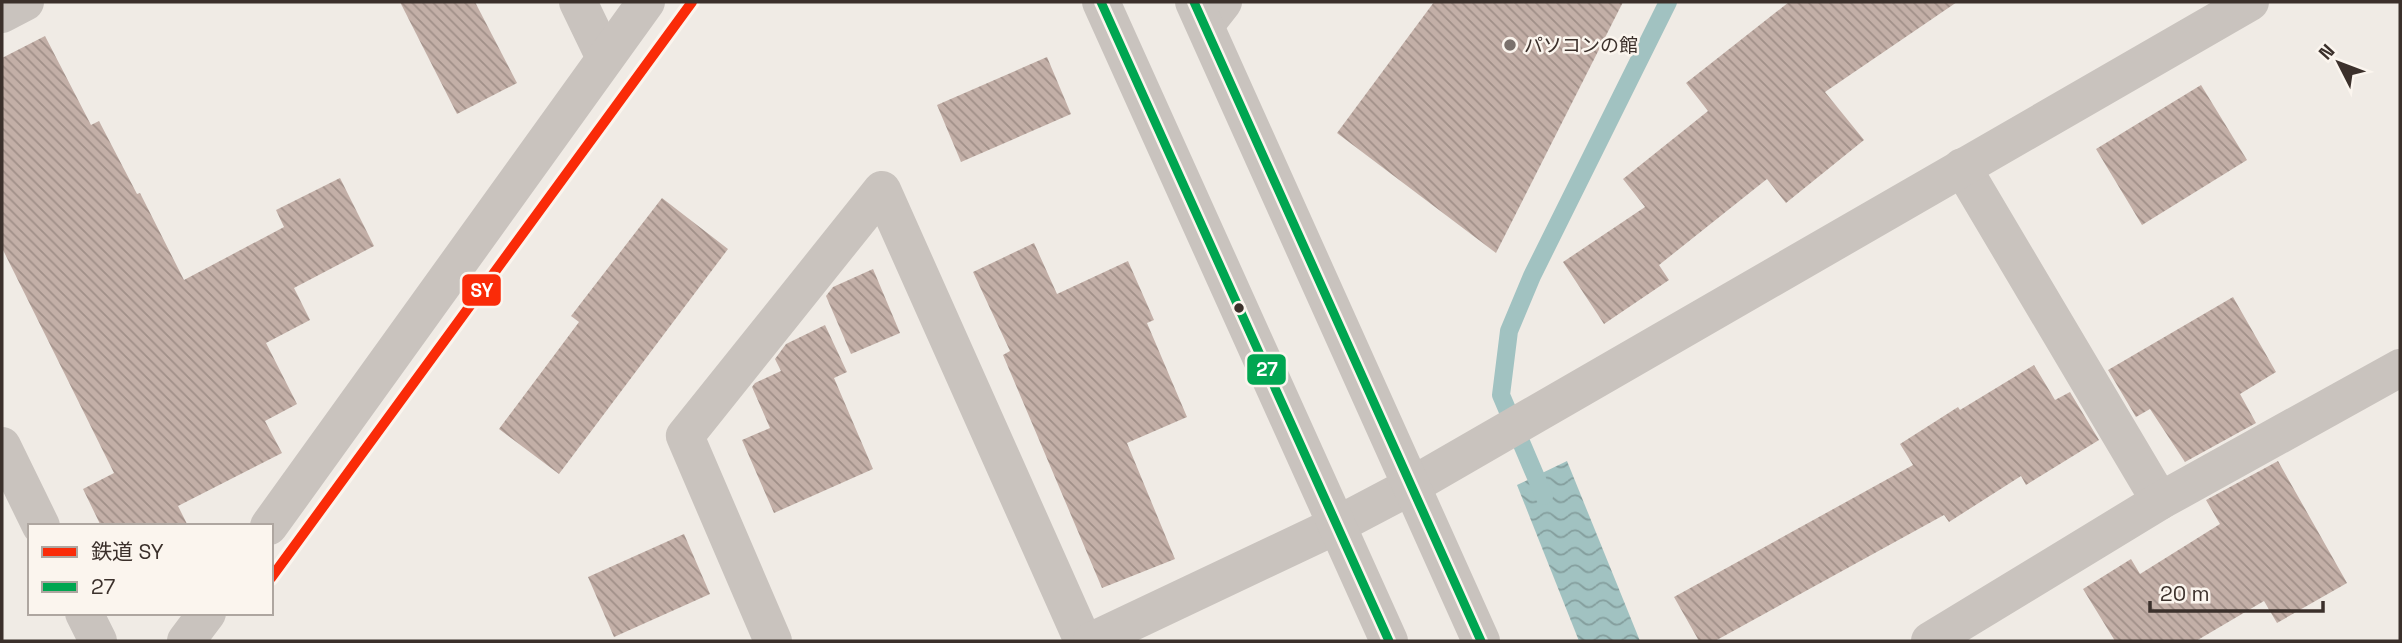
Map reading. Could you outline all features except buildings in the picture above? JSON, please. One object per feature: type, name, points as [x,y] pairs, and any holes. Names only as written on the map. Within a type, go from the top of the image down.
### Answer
[{"type":"street","points":[[2,14],[25,2]]},
{"type":"street","points":[[578,2],[605,58]]},
{"type":"street","points":[[270,524],[646,2]]},
{"type":"street","points":[[1101,2],[1389,641]]},
{"type":"street","points":[[1092,641],[1336,525],[1411,486],[2250,2]]},
{"type":"street","points":[[1207,9],[1411,486],[1481,641]]},
{"type":"street","points":[[1962,167],[2160,501]]},
{"type":"street","points":[[773,641],[685,436],[882,190],[1083,641]]},
{"type":"street","points":[[1930,641],[2160,501],[2400,368]]},
{"type":"street","points":[[2,446],[40,524]]},
{"type":"street","points":[[85,615],[98,641]]},
{"type":"street","points":[[187,641],[205,615]]},
{"type":"water","points":[[1567,461],[1640,641],[1579,641],[1517,485]]},
{"type":"waterway","points":[[1544,496],[1501,395],[1509,331],[1532,276],[1668,2]]},
{"type":"rail line","name":"SY","points":[[273,575],[692,2]]},
{"type":"transit line","name":"27","points":[[1101,2],[1389,641]]},
{"type":"transit line","name":"27","points":[[1194,2],[1481,641]]},
{"type":"place","name":"パソコンの館","points":[[1510,45]]}]
